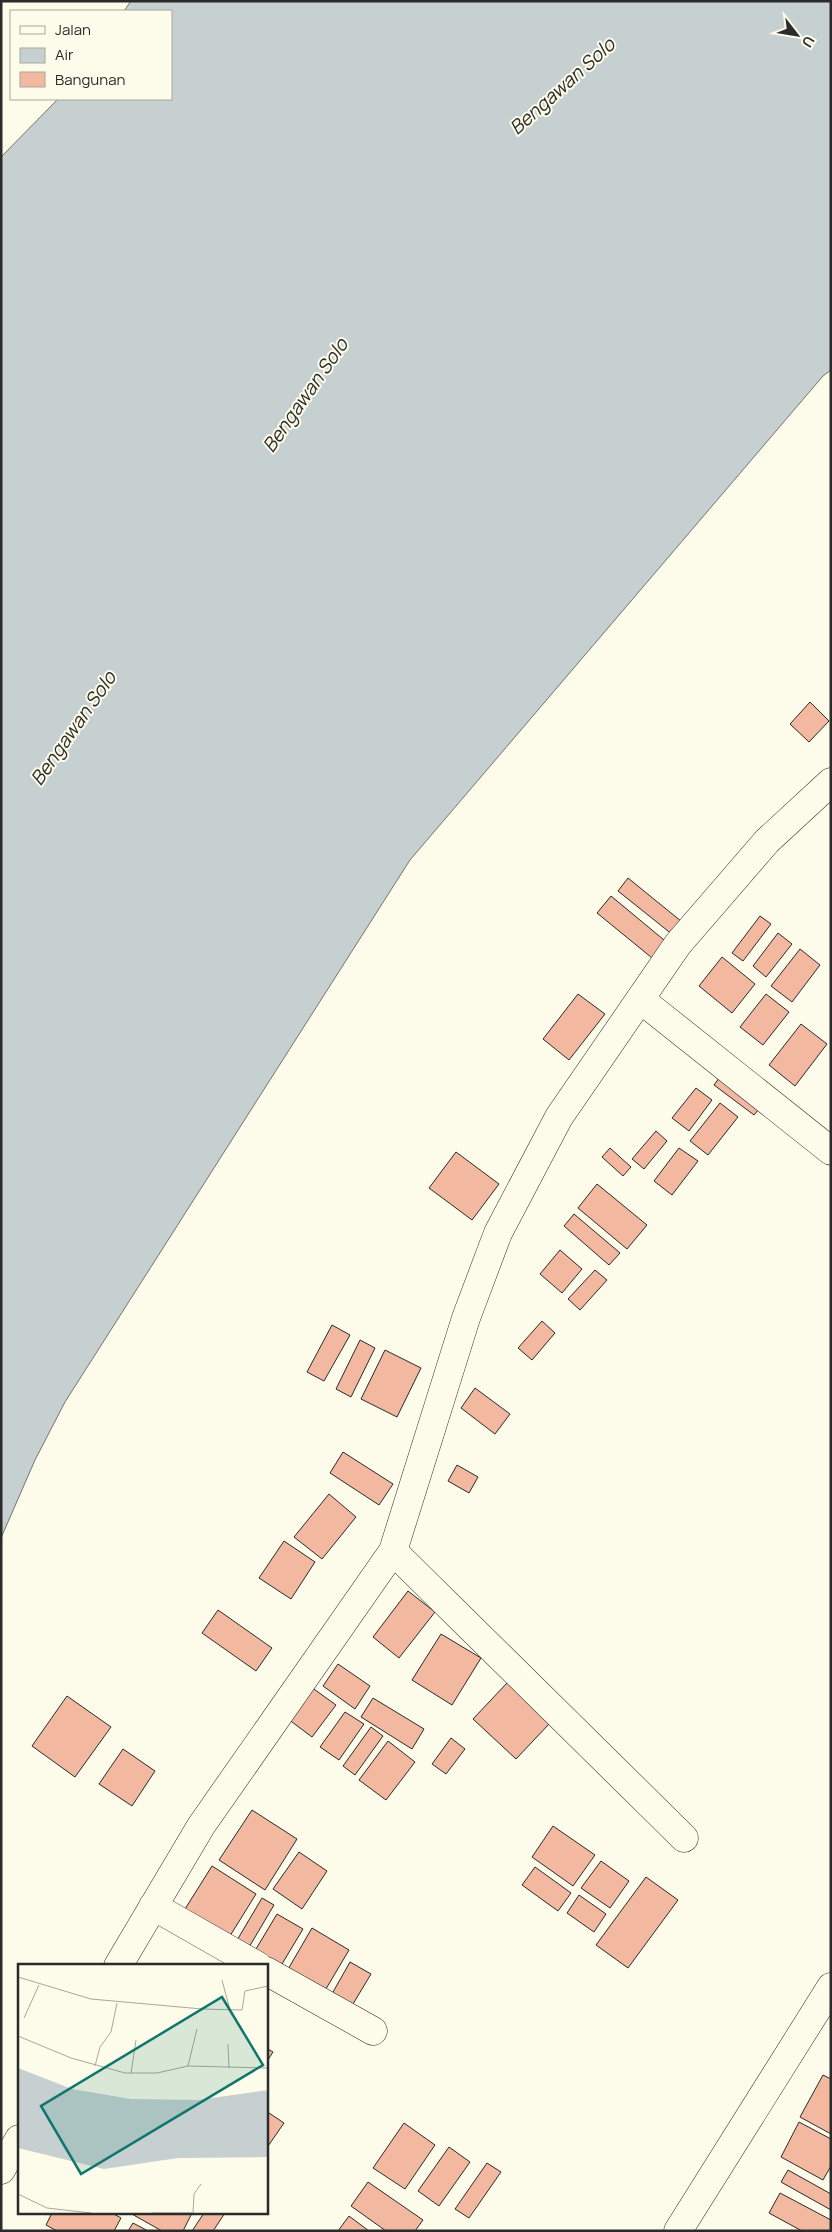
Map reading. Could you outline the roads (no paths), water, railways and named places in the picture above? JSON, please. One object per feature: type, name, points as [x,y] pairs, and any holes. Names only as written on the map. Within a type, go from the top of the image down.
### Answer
[{"type":"street","points":[[119,1964],[201,1826],[393,1551],[466,1318],[498,1233],[559,1117],[678,944],[761,848],[831,782]]},
{"type":"street","points":[[640,1000],[831,1151]]},
{"type":"street","points":[[393,1551],[684,1838]]},
{"type":"street","points":[[153,1906],[254,1964]]},
{"type":"street","points":[[268,1972],[373,2031]]},
{"type":"street","points":[[678,2231],[831,1986]]},
{"type":"street","points":[[1,2170],[18,2141]]},
{"type":"water","name":"Bengawan Solo","points":[[131,1],[831,1],[831,370],[823,376],[410,860],[65,1402],[35,1460],[1,1538],[1,157],[57,100],[172,100],[172,10],[125,10]]}]
